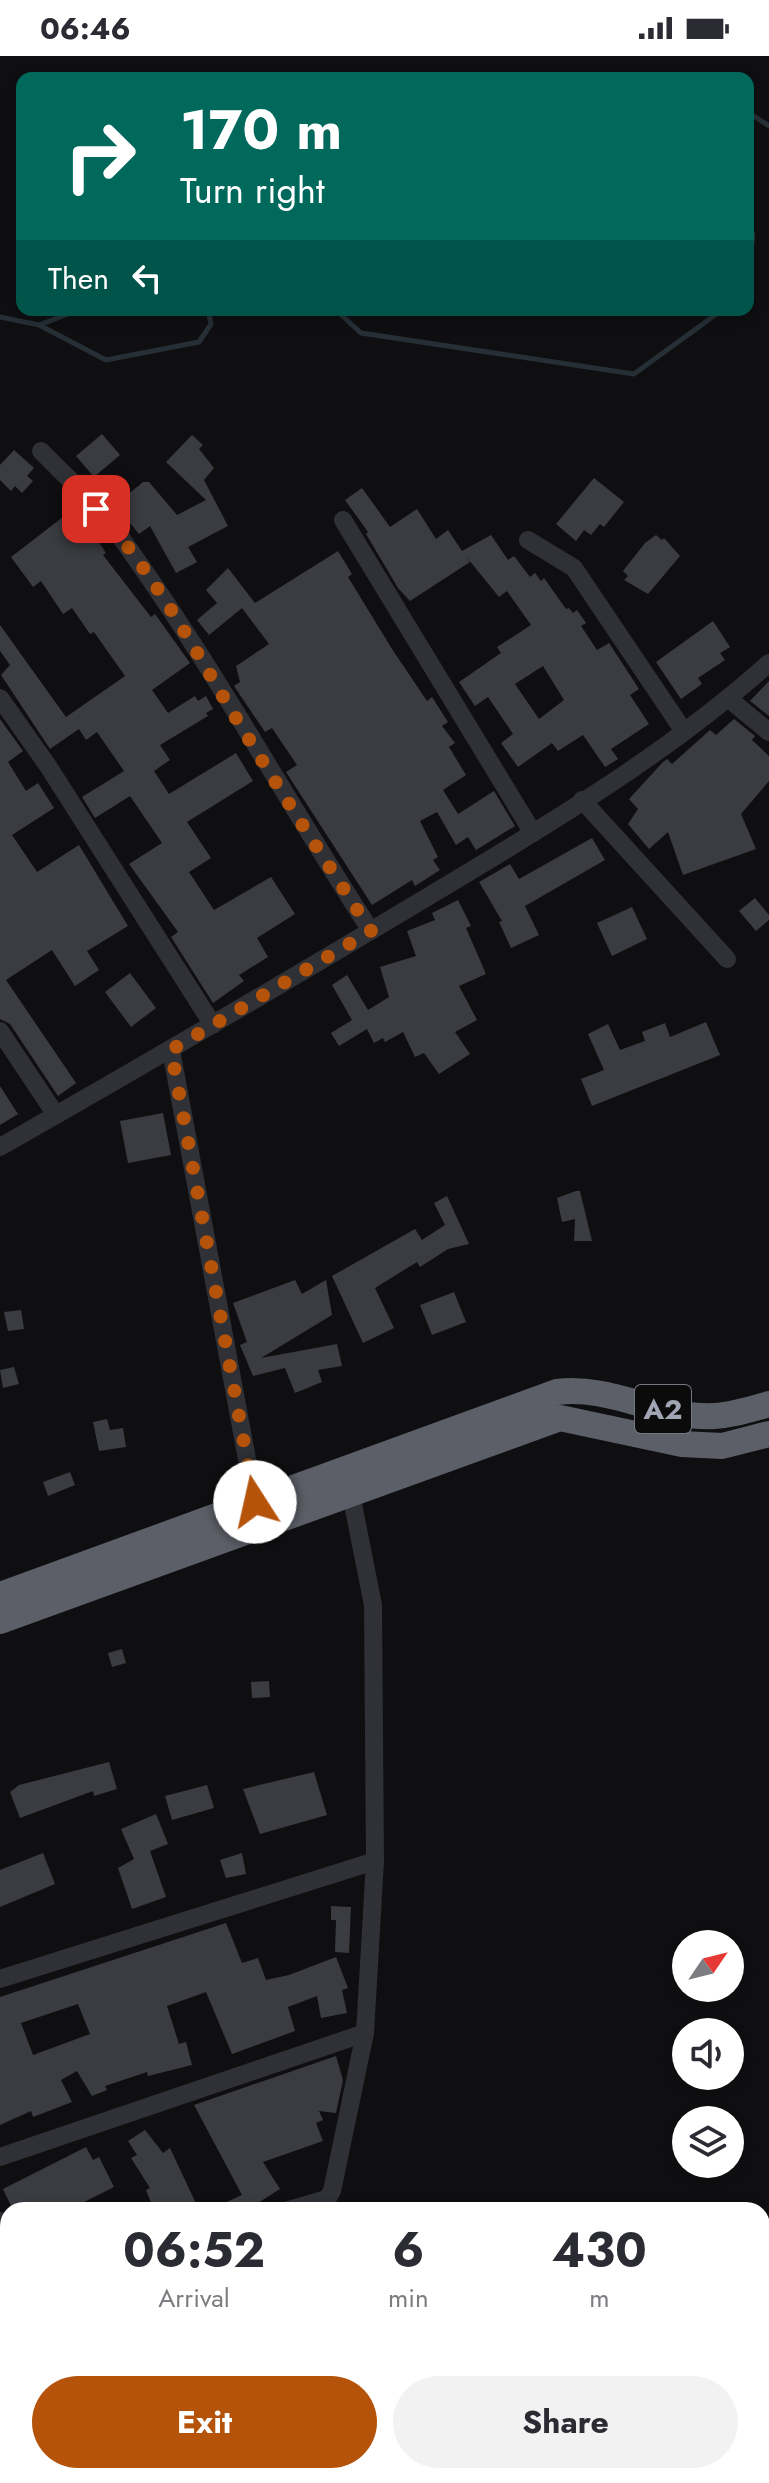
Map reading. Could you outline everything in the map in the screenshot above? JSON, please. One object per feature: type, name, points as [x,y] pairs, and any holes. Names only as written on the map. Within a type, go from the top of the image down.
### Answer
[{"type":"highway","name":"A2","points":[[0,1595],[557,1392],[595,1390],[677,1412],[715,1416],[769,1404]]},
{"type":"highway","name":"A2","points":[[0,1621],[560,1418],[682,1444],[722,1446],[769,1434]]},
{"type":"street","points":[[41,451],[114,528],[130,551],[178,621],[291,809],[371,931]]},
{"type":"street","points":[[343,520],[533,833]]},
{"type":"street","points":[[528,540],[574,568],[683,730]]},
{"type":"street","points":[[0,1147],[171,1050],[533,833],[729,699],[769,663]]},
{"type":"street","points":[[0,698],[48,766],[213,1025]]},
{"type":"street","points":[[729,699],[769,732]]},
{"type":"street","points":[[582,800],[727,959]]},
{"type":"street","points":[[0,1031],[56,1115]]},
{"type":"street","points":[[171,1050],[255,1502]]},
{"type":"street","points":[[317,2202],[327,2199],[332,2191],[365,2033],[375,1861],[373,1605],[351,1494]]},
{"type":"street","points":[[0,1979],[375,1861]]},
{"type":"street","points":[[0,2157],[365,2033]]},
{"type":"building","points":[[102,434],[120,455],[94,477],[76,456]]},
{"type":"building","points":[[192,435],[203,445],[199,449],[214,468],[204,480],[228,526],[188,547],[197,562],[176,573],[150,526],[139,534],[115,505],[143,482],[149,482],[177,515],[206,500],[166,462]]},
{"type":"building","points":[[14,450],[34,468],[27,476],[33,481],[22,493],[15,486],[11,491],[0,480],[0,465]]},
{"type":"building","points":[[594,478],[624,502],[604,527],[600,524],[591,535],[584,530],[576,541],[556,524]]},
{"type":"building","points":[[362,488],[390,527],[417,509],[436,539],[448,530],[462,551],[491,535],[508,560],[514,556],[530,577],[535,573],[541,581],[544,578],[566,609],[573,613],[577,610],[586,623],[581,626],[597,650],[609,643],[639,689],[630,695],[649,724],[611,749],[618,759],[605,767],[583,735],[558,751],[552,743],[518,767],[501,743],[513,734],[488,697],[475,706],[459,682],[501,653],[497,647],[531,625],[507,591],[499,597],[464,554],[470,562],[410,601],[398,588],[366,534],[368,532],[345,500]],"holes":[[[543,666],[564,700],[539,719],[515,684]]]},
{"type":"building","points":[[76,507],[106,553],[103,555],[151,617],[155,614],[190,663],[152,690],[168,713],[195,696],[198,701],[206,696],[213,709],[206,713],[208,716],[160,745],[170,760],[154,771],[169,794],[236,753],[253,781],[187,822],[211,858],[189,872],[214,910],[271,877],[295,914],[257,938],[268,957],[239,975],[244,981],[213,1003],[171,937],[178,932],[129,864],[162,843],[130,796],[95,818],[82,797],[124,771],[97,732],[86,740],[79,729],[50,749],[1,675],[10,665],[0,651],[0,625],[66,717],[125,676],[94,632],[90,634],[72,608],[63,614],[41,581],[33,587],[11,557]]},
{"type":"building","points":[[656,535],[662,540],[664,538],[680,556],[648,594],[624,580],[628,576],[623,571],[645,543]]},
{"type":"building","points":[[338,551],[352,574],[348,577],[392,649],[427,701],[432,697],[448,722],[442,726],[455,743],[449,747],[466,775],[443,790],[458,814],[494,791],[515,826],[476,850],[468,837],[456,845],[437,812],[420,821],[438,857],[433,860],[440,870],[415,886],[412,880],[372,905],[286,772],[297,765],[272,728],[265,732],[234,686],[240,682],[236,666],[269,644],[242,608],[209,635],[197,620],[217,603],[206,590],[228,568],[255,603]]},
{"type":"building","points":[[713,621],[730,647],[720,653],[725,660],[698,678],[702,684],[681,699],[656,662]]},
{"type":"building","points":[[769,681],[769,716],[750,701]]},
{"type":"building","points":[[0,719],[23,751],[8,762],[26,791],[38,783],[54,808],[12,835],[37,872],[79,845],[128,926],[87,951],[99,970],[75,986],[52,950],[6,980],[76,1083],[58,1096],[10,1024],[0,1019]]},
{"type":"building","points":[[734,719],[755,736],[752,740],[769,756],[769,781],[741,814],[756,849],[683,875],[668,832],[649,849],[628,824],[638,809],[629,799],[663,762],[667,759],[672,764],[710,730],[716,735]]},
{"type":"building","points":[[592,838],[605,860],[525,906],[539,935],[511,948],[499,922],[502,921],[479,882],[510,864],[519,879]]},
{"type":"building","points":[[755,898],[769,915],[769,920],[756,931],[739,911]]},
{"type":"building","points":[[458,900],[471,926],[466,928],[486,974],[459,986],[477,1020],[455,1032],[470,1054],[439,1074],[424,1053],[415,1057],[403,1032],[385,1042],[383,1038],[374,1043],[367,1029],[339,1046],[331,1033],[352,1020],[332,985],[347,975],[368,1010],[389,997],[380,967],[416,956],[407,931],[435,920],[432,913]]},
{"type":"building","points":[[632,907],[647,939],[612,956],[597,923]]},
{"type":"building","points":[[130,973],[156,1008],[131,1027],[105,992]]},
{"type":"building","points":[[706,1022],[720,1055],[592,1106],[581,1079],[604,1070],[588,1034],[608,1024],[620,1050],[645,1041],[642,1032],[665,1023],[670,1037]]},
{"type":"building","points":[[0,1086],[18,1114],[0,1125]]},
{"type":"building","points":[[163,1113],[171,1155],[128,1163],[120,1121]]},
{"type":"building","points":[[580,1191],[592,1241],[574,1241],[575,1219],[562,1222],[557,1198]]},
{"type":"building","points":[[447,1196],[469,1244],[448,1249],[420,1267],[417,1262],[375,1288],[394,1328],[363,1343],[332,1276],[415,1229],[422,1240],[445,1225],[434,1203]]},
{"type":"building","points":[[295,1280],[302,1294],[326,1280],[332,1315],[261,1358],[337,1344],[342,1366],[318,1370],[322,1382],[295,1393],[285,1368],[253,1376],[240,1345],[247,1342],[233,1303]]},
{"type":"building","points":[[454,1292],[466,1322],[432,1335],[420,1305]]},
{"type":"building","points":[[21,1310],[24,1329],[8,1331],[4,1312]]},
{"type":"building","points":[[14,1367],[19,1384],[3,1388],[0,1370]]},
{"type":"building","points":[[107,1419],[110,1430],[123,1428],[126,1447],[99,1451],[93,1422]]},
{"type":"building","points":[[70,1472],[75,1485],[48,1496],[43,1482]]},
{"type":"building","points":[[122,1649],[126,1663],[112,1667],[108,1653]]},
{"type":"building","points":[[269,1681],[270,1697],[252,1698],[251,1682]]},
{"type":"building","points":[[109,1762],[117,1789],[94,1796],[93,1791],[20,1818],[10,1792],[19,1785]]},
{"type":"building","points":[[314,1772],[327,1815],[260,1834],[243,1789]]},
{"type":"building","points":[[207,1785],[214,1808],[172,1820],[165,1796]]},
{"type":"building","points":[[156,1814],[168,1844],[150,1851],[166,1897],[132,1909],[118,1868],[134,1859],[121,1829]]},
{"type":"building","points":[[43,1853],[55,1884],[0,1907],[0,1870]]},
{"type":"building","points":[[242,1853],[246,1874],[226,1878],[220,1860]]},
{"type":"building","points":[[331,1906],[351,1907],[349,1953],[335,1952],[336,1920],[331,1920]]},
{"type":"building","points":[[226,1923],[242,1963],[258,1958],[266,1980],[289,1975],[336,1957],[348,1988],[342,1990],[347,2013],[321,2018],[317,1996],[288,2007],[295,2031],[232,2054],[206,1992],[167,2006],[179,2044],[186,2042],[192,2065],[148,2076],[147,2072],[105,2086],[107,2090],[92,2096],[77,2071],[61,2080],[72,2102],[33,2117],[31,2111],[0,2125],[0,1997]],"holes":[[[78,2004],[90,2034],[33,2055],[21,2023]]]},
{"type":"building","points":[[336,2056],[343,2080],[336,2113],[319,2111],[323,2120],[316,2123],[323,2141],[263,2162],[280,2189],[260,2202],[227,2202],[242,2195],[194,2105]]},
{"type":"building","points":[[145,2130],[163,2153],[170,2148],[195,2202],[151,2202],[146,2190],[150,2188],[131,2158],[137,2155],[128,2141]]},
{"type":"building","points":[[86,2147],[93,2160],[99,2157],[114,2187],[84,2202],[9,2202],[3,2189]]},
{"type":"waterway","points":[[754,116],[769,126]]},
{"type":"waterway","points":[[0,317],[39,325],[63,316]]},
{"type":"waterway","points":[[39,325],[106,360],[199,342],[211,324],[209,316]]},
{"type":"waterway","points":[[343,316],[361,333],[634,374],[714,316]]},
{"type":"route","points":[[96,509],[114,528],[178,621],[291,809],[371,931],[171,1050],[255,1502]]}]
